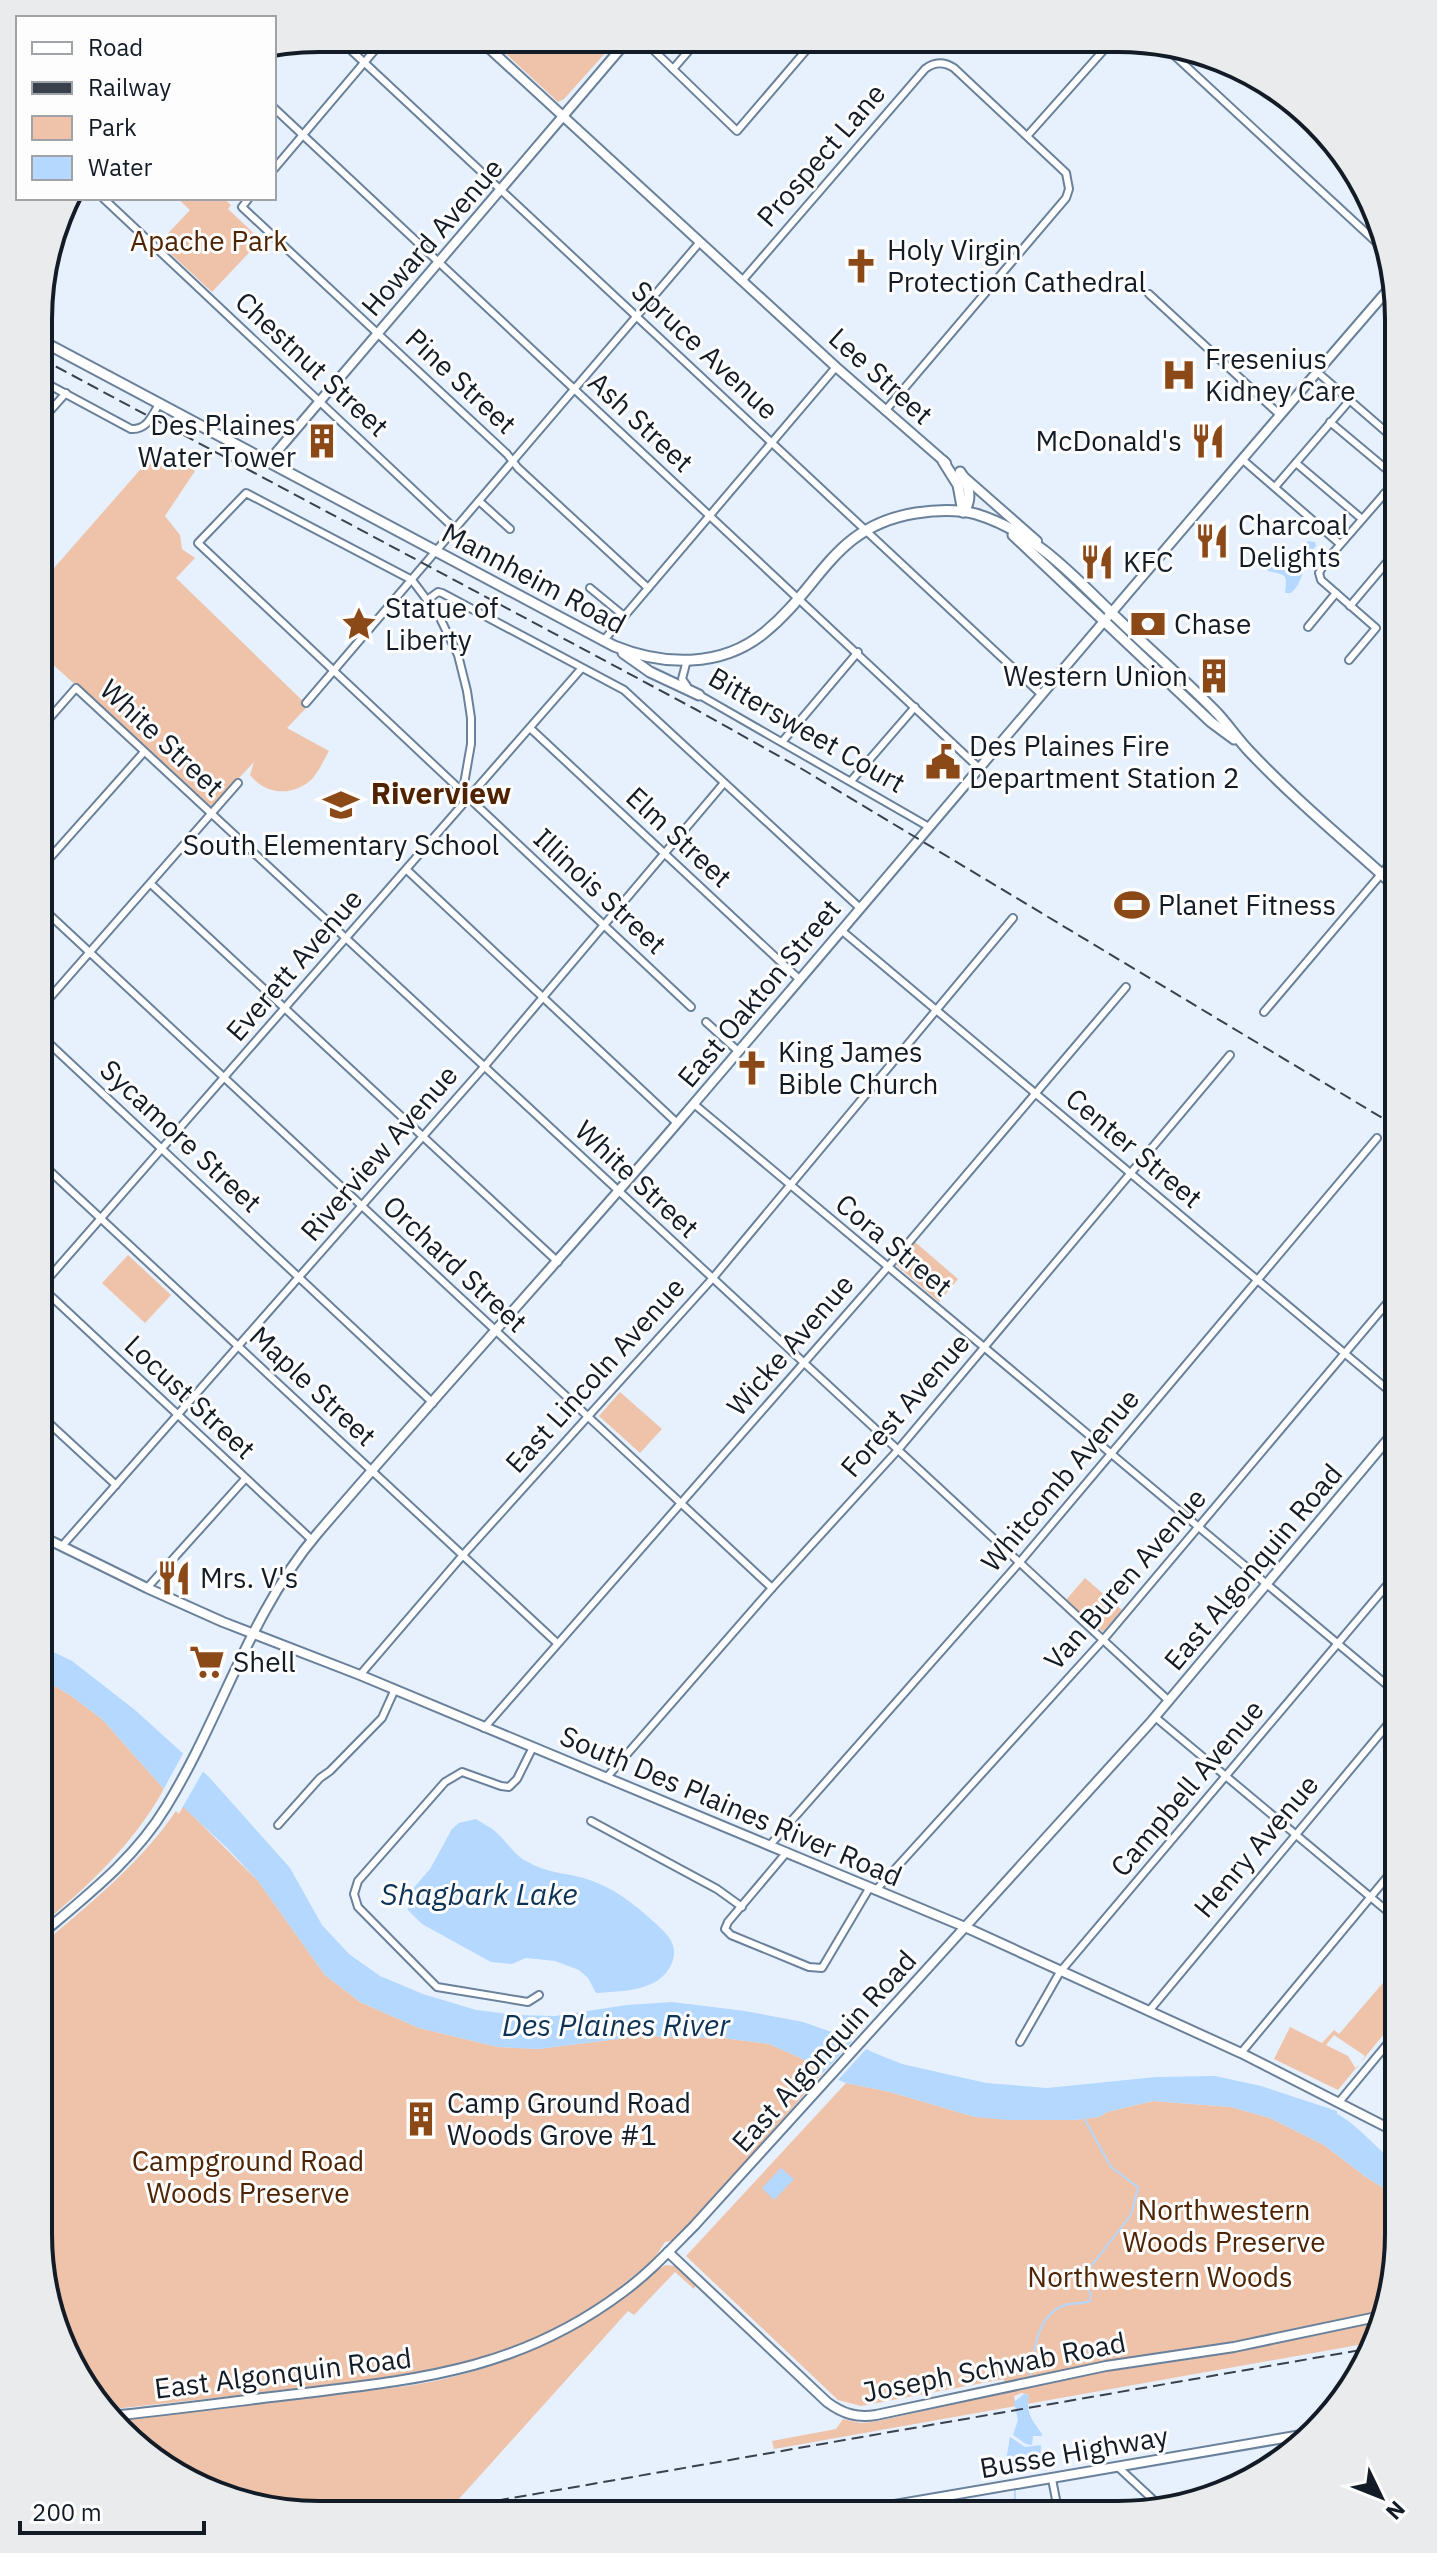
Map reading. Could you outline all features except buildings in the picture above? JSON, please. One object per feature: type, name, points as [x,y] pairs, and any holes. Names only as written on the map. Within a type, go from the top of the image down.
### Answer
[{"type":"main road","name":"Lee Street","points":[[493,52],[836,367],[1048,551],[1218,714],[1249,751]]},
{"type":"main road","name":"Howard Avenue","points":[[268,462],[618,52]]},
{"type":"main road","name":"East Oakton Street","points":[[52,1925],[125,1860],[168,1804],[195,1755],[251,1634],[312,1540],[694,1104],[1383,295]]},
{"type":"main road","name":"Mannheim Road","points":[[52,346],[614,646],[649,658],[713,658],[753,641],[777,621],[833,555],[865,530],[891,517],[942,510],[975,514],[1002,524]]},
{"type":"main road","points":[[943,461],[958,485],[963,512]]},
{"type":"main road","points":[[960,472],[969,498],[963,512]]},
{"type":"main road","name":"Lee Street","points":[[1002,524],[1211,722],[1249,751],[1385,877]]},
{"type":"main road","points":[[1002,524],[1048,551]]},
{"type":"main road","points":[[614,646],[650,672],[699,695]]},
{"type":"main road","name":"East Algonquin Road","points":[[122,2415],[402,2381],[462,2370],[500,2359],[537,2343],[596,2311],[632,2285],[668,2252],[830,2077],[1155,1717],[1384,1444]]},
{"type":"main road","name":"South Des Plaines River Road","points":[[52,1541],[251,1634],[395,1689],[965,1927],[1241,2053],[1384,2125]]},
{"type":"main road","name":"Joseph Schwab Road","points":[[668,2252],[827,2402],[843,2413],[855,2416],[876,2415],[1106,2366],[1234,2347],[1372,2318]]},
{"type":"main road","name":"Busse Highway","points":[[917,2501],[1292,2437]]},
{"type":"street","name":"Spruce Avenue","points":[[353,52],[1041,694]]},
{"type":"street","points":[[276,167],[373,52]]},
{"type":"street","points":[[655,52],[737,131],[805,52]]},
{"type":"street","points":[[673,69],[688,52]]},
{"type":"street","points":[[885,411],[1066,198],[1069,189],[1066,173],[1028,135],[1102,52]]},
{"type":"street","points":[[1179,59],[1372,239]]},
{"type":"street","name":"Prospect Lane","points":[[742,281],[932,64],[954,68],[1028,135]]},
{"type":"street","name":"Ash Street","points":[[276,110],[979,768]]},
{"type":"street","name":"Chestnut Street","points":[[105,200],[455,529]]},
{"type":"street","name":"Pine Street","points":[[247,200],[242,207],[648,588]]},
{"type":"street","points":[[306,703],[700,242]]},
{"type":"street","points":[[1149,294],[1280,415]]},
{"type":"street","points":[[604,640],[836,367]]},
{"type":"street","points":[[1316,371],[1385,431]]},
{"type":"street","points":[[52,386],[131,429],[139,430],[145,426],[159,404]]},
{"type":"street","points":[[52,409],[66,393]]},
{"type":"street","points":[[1275,487],[1350,400]]},
{"type":"street","points":[[1330,422],[1385,467]]},
{"type":"street","points":[[1243,460],[1340,544]]},
{"type":"street","points":[[1296,463],[1362,519]]},
{"type":"street","name":"Illinois Street","points":[[412,580],[246,493],[198,543],[691,1007]]},
{"type":"street","points":[[1349,660],[1376,628],[1321,580],[1319,573],[1384,494]]},
{"type":"street","points":[[479,501],[510,529]]},
{"type":"street","points":[[1350,606],[1385,565]]},
{"type":"street","points":[[412,580],[450,637],[464,673],[471,718],[471,744],[464,784],[469,798]]},
{"type":"street","points":[[590,588],[624,616]]},
{"type":"street","points":[[427,600],[438,592],[442,593],[624,690],[860,908]]},
{"type":"street","points":[[1308,627],[1336,593]]},
{"type":"street","points":[[782,742],[858,652]]},
{"type":"street","name":"Bittersweet Court","points":[[687,660],[683,682],[699,695],[929,827]]},
{"type":"street","name":"Everett Avenue","points":[[52,1274],[581,669]]},
{"type":"street","name":"White Street","points":[[52,715],[76,688],[1169,1701]]},
{"type":"street","points":[[851,781],[915,707]]},
{"type":"street","name":"Elm Street","points":[[530,728],[799,979]]},
{"type":"street","points":[[52,856],[144,752]]},
{"type":"street","points":[[52,995],[238,783]]},
{"type":"street","name":"Riverview Avenue","points":[[62,1546],[484,1067],[724,783]]},
{"type":"street","points":[[407,870],[677,1123]]},
{"type":"street","points":[[1264,1012],[1385,870]]},
{"type":"street","points":[[151,884],[558,1262]]},
{"type":"street","name":"Orchard Street","points":[[52,918],[772,1588]]},
{"type":"street","name":"East Lincoln Avenue","points":[[360,1675],[463,1555],[712,1279],[1013,918]]},
{"type":"street","name":"Center Street","points":[[841,930],[1384,1387]]},
{"type":"street","name":"Wicke Avenue","points":[[484,1728],[887,1268],[1126,987]]},
{"type":"street","points":[[706,1022],[738,1051]]},
{"type":"street","name":"Sycamore Street","points":[[52,1046],[433,1403]]},
{"type":"street","name":"Forest Avenue","points":[[607,1777],[897,1451],[1230,1055]]},
{"type":"street","name":"Cora Street","points":[[694,1104],[1384,1683]]},
{"type":"street","name":"Whitcomb Avenue","points":[[770,1845],[1019,1563],[1377,1138]]},
{"type":"street","name":"Maple Street","points":[[52,1173],[557,1643]]},
{"type":"street","name":"Locust Street","points":[[52,1298],[312,1540]]},
{"type":"street","name":"Van Buren Avenue","points":[[742,1907],[726,1925],[728,1933],[809,1967],[822,1968],[873,1889],[1103,1640],[1384,1306]]},
{"type":"street","points":[[52,1426],[116,1485]]},
{"type":"street","points":[[147,1588],[245,1479]]},
{"type":"street","name":"Campbell Avenue","points":[[1020,2042],[1060,1972],[1384,1589]]},
{"type":"street","points":[[278,1825],[320,1778],[382,1718],[395,1689]]},
{"type":"street","points":[[1155,1717],[1384,1908]]},
{"type":"street","name":"Henry Avenue","points":[[1149,2011],[1384,1728]]},
{"type":"street","points":[[533,1747],[517,1779],[509,1787],[462,1772],[445,1782],[358,1881],[354,1894],[358,1907],[437,1987],[528,2002],[539,1995]]},
{"type":"street","points":[[591,1821],[717,1889],[742,1907],[787,1852]]},
{"type":"street","points":[[1241,2053],[1384,1881]]},
{"type":"street","points":[[1340,2101],[1384,2048]]},
{"type":"street","points":[[1118,2467],[1151,2498]]},
{"type":"street","points":[[1052,2479],[1056,2501]]},
{"type":"green space","points":[[504,52],[606,52],[558,102]]},
{"type":"green space","name":"Apache Park","points":[[179,200],[225,200],[231,205],[228,209],[261,240],[212,292],[159,243],[190,210]]},
{"type":"green space","points":[[160,447],[195,471],[165,516],[180,535],[182,549],[195,558],[176,578],[308,706],[287,728],[329,751],[312,779],[297,789],[272,790],[256,782],[250,775],[254,762],[212,807],[52,664],[52,570]]},
{"type":"green space","points":[[915,1242],[958,1279],[939,1302],[895,1264]]},
{"type":"green space","points":[[128,1255],[171,1295],[145,1323],[102,1283]]},
{"type":"green space","points":[[620,1392],[662,1429],[640,1453],[599,1416]]},
{"type":"green space","points":[[1085,1578],[1122,1610],[1103,1632],[1066,1600]]},
{"type":"green space","points":[[52,1685],[102,1719],[164,1789],[124,1847],[52,1916]]},
{"type":"green space","name":"Campground Road Woods Preserve","points":[[183,1806],[258,1881],[325,1975],[360,2002],[419,2028],[498,2047],[538,2049],[642,2036],[723,2038],[769,2044],[801,2058],[822,2074],[707,2206],[672,2241],[665,2242],[654,2259],[604,2300],[551,2331],[496,2355],[459,2366],[371,2381],[117,2409],[79,2352],[66,2320],[54,2269],[52,1936],[129,1867],[176,1811],[179,1814]]},
{"type":"green space","points":[[1384,1981],[1384,2034],[1360,2063],[1365,2056],[1334,2035],[1326,2045],[1348,2056],[1356,2068],[1338,2090],[1274,2059],[1290,2027],[1322,2043],[1334,2030],[1339,2034]]},
{"type":"green space","points":[[846,2083],[890,2092],[975,2117],[1074,2120],[1099,2117],[1107,2112],[1153,2101],[1231,2107],[1270,2118],[1324,2145],[1384,2188],[1384,2252],[1373,2313],[1262,2337],[1102,2362],[1004,2385],[1004,2379],[861,2406],[838,2400],[686,2256]]},
{"type":"green space","points":[[666,2265],[676,2266],[696,2285],[694,2289],[675,2272],[634,2315],[628,2311],[458,2500],[319,2501],[284,2499],[250,2492],[217,2481],[185,2465],[156,2446],[125,2418],[407,2386],[459,2375],[533,2350],[602,2312]]},
{"type":"green space","points":[[1370,2323],[1361,2344],[1027,2404],[1029,2395],[1022,2393],[1014,2396],[1016,2406],[774,2449],[772,2441],[836,2429],[843,2419],[873,2422],[1095,2373],[1211,2356]]},
{"type":"water","points":[[1308,541],[1315,542],[1316,546],[1296,588],[1291,593],[1285,593],[1285,577],[1268,571],[1266,560],[1299,553]]},
{"type":"water","name":"Des Plaines River","points":[[52,1651],[72,1661],[135,1710],[209,1777],[290,1868],[322,1925],[349,1954],[380,1976],[423,1994],[476,2010],[519,2015],[555,2016],[672,2002],[745,2011],[803,2022],[843,2036],[902,2064],[986,2083],[1047,2088],[1156,2077],[1215,2076],[1261,2086],[1337,2111],[1384,2153],[1384,2188],[1324,2145],[1270,2118],[1231,2107],[1153,2101],[1107,2112],[1099,2117],[1074,2120],[975,2117],[890,2092],[846,2083],[769,2044],[723,2038],[642,2036],[538,2049],[498,2047],[419,2028],[360,2002],[325,1975],[258,1881],[164,1789],[102,1719],[52,1685]]},
{"type":"water","name":"Shagbark Lake","points":[[476,1819],[495,1831],[528,1862],[597,1883],[638,1909],[663,1931],[673,1945],[674,1956],[666,1973],[650,1985],[596,1993],[588,1978],[579,1970],[555,1961],[526,1958],[512,1964],[491,1962],[422,1924],[408,1910],[411,1891],[430,1869],[452,1829],[459,1823]]},
{"type":"water","points":[[781,2168],[794,2179],[774,2200],[762,2188]]},
{"type":"water","points":[[1024,2394],[1029,2395],[1032,2420],[1042,2434],[1033,2436],[1032,2445],[1013,2435],[1018,2420],[1014,2402]]},
{"type":"water","points":[[1010,2437],[1025,2447],[1041,2445],[1040,2466],[1009,2473],[1006,2460]]},
{"type":"pier","points":[[185,1750],[205,1768],[181,1810],[162,1792]]},
{"type":"pier","points":[[854,2039],[869,2046],[838,2080],[822,2074]]},
{"type":"waterway","points":[[1030,2377],[1042,2326],[1055,2310],[1068,2304],[1090,2301],[1086,2282],[1088,2270],[1131,2215],[1138,2187],[1111,2167],[1084,2118]]},
{"type":"waterway","points":[[1012,2501],[1015,2487]]},
{"type":"railway","points":[[52,364],[802,769],[1385,1119]]},
{"type":"railway","points":[[495,2501],[1359,2350]]},
{"type":"place","name":"Holy Virgin Protection Cathedral","points":[[861,266]]},
{"type":"place","name":"Fresenius Kidney Care","points":[[1179,375]]},
{"type":"place","name":"Des Plaines Water Tower","points":[[322,441]]},
{"type":"place","name":"McDonald's","points":[[1208,441]]},
{"type":"place","name":"Charcoal Delights","points":[[1212,541]]},
{"type":"place","name":"KFC","points":[[1097,562]]},
{"type":"place","name":"Statue of Liberty","points":[[359,624]]},
{"type":"place","name":"Chase","points":[[1148,624]]},
{"type":"place","name":"Western Union","points":[[1214,676]]},
{"type":"place","name":"Des Plaines Fire Department Station 2","points":[[943,762]]},
{"type":"place","name":"South Elementary School","points":[[341,805]]},
{"type":"place","name":"Planet Fitness","points":[[1132,905]]},
{"type":"place","name":"King James Bible Church","points":[[752,1068]]},
{"type":"place","name":"Mrs. V's","points":[[174,1578]]},
{"type":"place","name":"Shell","points":[[207,1662]]},
{"type":"place","name":"Camp Ground Road Woods Grove #1","points":[[421,2119]]},
{"type":"district","name":"Riverview","points":[[441,794]]},
{"type":"park label","name":"Northwestern Woods Preserve","points":[[1224,2226]]},
{"type":"park label","name":"Northwestern Woods","points":[[1160,2277]]}]
